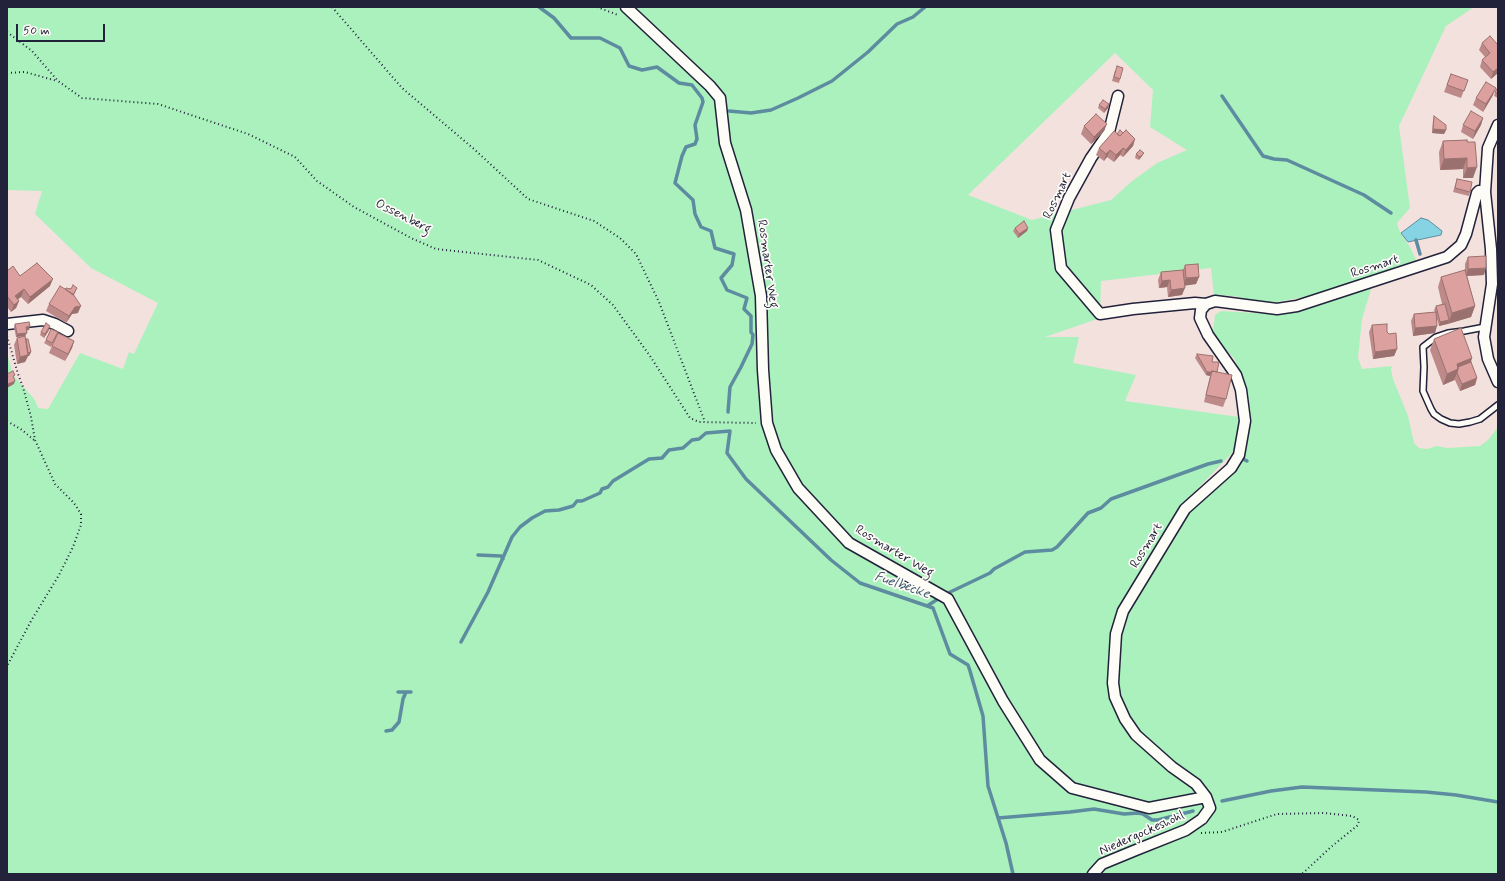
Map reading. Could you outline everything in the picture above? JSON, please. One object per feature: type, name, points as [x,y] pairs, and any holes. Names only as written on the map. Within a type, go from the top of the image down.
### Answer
[{"type":"street","name":"Rosmarter Weg","points":[[626,7],[710,86],[720,98],[724,143],[746,210],[761,296],[763,370],[767,423],[776,450],[798,488],[848,543],[948,599],[1003,701],[1040,760],[1072,788],[1148,808],[1206,797]]},
{"type":"street","name":"Rosmart","points":[[1118,96],[1109,132],[1091,158],[1073,192],[1056,230],[1061,268],[1100,314],[1149,307],[1195,303],[1206,304],[1215,301],[1277,309],[1297,306],[1447,257],[1461,245],[1466,234],[1477,193],[1479,191],[1485,192]]},
{"type":"street","points":[[1498,125],[1488,148],[1485,192],[1491,249],[1492,284],[1484,337],[1488,359],[1498,382]]},
{"type":"street","name":"Rosmart","points":[[1206,304],[1201,310],[1200,318],[1208,334],[1236,375],[1240,390],[1245,421],[1239,454],[1231,468],[1185,509],[1123,611],[1116,634],[1113,683],[1115,697],[1125,720],[1136,735],[1172,767],[1196,784],[1206,797]]},
{"type":"street","points":[[7,324],[43,320],[68,331]]},
{"type":"street","name":"Niedergockeshohl","points":[[1093,874],[1102,864],[1186,830],[1202,819],[1210,808],[1206,797]]},
{"type":"lane","points":[[1485,327],[1448,333],[1436,337],[1423,347],[1423,391],[1434,414],[1450,423],[1459,424],[1480,419],[1498,405]]},
{"type":"path","points":[[332,7],[402,88],[474,149],[528,199],[594,221],[620,238],[636,254],[659,302],[705,422]]},
{"type":"path","name":"Ossenberg","points":[[7,32],[32,51],[58,81],[82,98],[158,104],[248,134],[295,157],[317,181],[354,207],[411,238],[436,249],[538,260],[591,285],[613,305],[650,356],[690,418],[699,422],[767,423]]},
{"type":"path","points":[[7,73],[25,72],[58,81]]},
{"type":"path","points":[[7,336],[31,417],[34,440],[55,484],[74,503],[81,514],[81,525],[73,547],[59,576],[31,621],[7,666]]},
{"type":"path","points":[[7,422],[22,430],[34,440]]},
{"type":"path","points":[[1186,830],[1202,833],[1222,832],[1277,814],[1324,813],[1352,816],[1359,820],[1358,825],[1331,847],[1302,874]]},
{"type":"green space","points":[[7,7],[1474,7],[1446,26],[1399,126],[1410,208],[1397,223],[1399,230],[1417,262],[1325,293],[1267,304],[1234,296],[1214,295],[1211,268],[1101,281],[1100,318],[1045,337],[1079,337],[1073,363],[1136,375],[1125,401],[1239,417],[1238,441],[1232,453],[1178,509],[1121,610],[1192,508],[1236,469],[1244,457],[1249,422],[1246,389],[1234,358],[1219,343],[1213,331],[1215,315],[1221,311],[1270,314],[1331,301],[1372,286],[1362,319],[1358,358],[1362,369],[1392,366],[1391,369],[1393,379],[1408,416],[1414,443],[1419,448],[1427,449],[1437,446],[1447,448],[1480,446],[1488,440],[1498,427],[1498,874],[7,874],[7,352],[13,375],[35,400],[38,408],[48,409],[80,353],[123,369],[129,352],[134,354],[158,303],[91,268],[66,244],[35,214],[42,191],[7,190]],"holes":[[[1115,53],[1153,90],[1150,127],[1187,150],[1157,163],[1131,182],[1111,200],[1032,220],[968,195]]]},
{"type":"water","points":[[1421,218],[1428,220],[1442,231],[1441,235],[1408,242],[1401,233]]},
{"type":"building","points":[[1490,36],[1498,45],[1498,68],[1493,72],[1482,60],[1490,53],[1482,43]]},
{"type":"building","points":[[1117,66],[1123,68],[1120,79],[1114,77]]},
{"type":"building","points":[[1451,74],[1468,80],[1464,91],[1447,85]]},
{"type":"building","points":[[1486,82],[1496,88],[1486,104],[1476,98]]},
{"type":"building","points":[[1103,100],[1109,104],[1105,109],[1099,105]]},
{"type":"building","points":[[1471,111],[1483,118],[1475,131],[1463,125]]},
{"type":"building","points":[[1096,114],[1107,124],[1094,137],[1084,126]]},
{"type":"building","points":[[1434,116],[1446,125],[1446,130],[1433,129]]},
{"type":"building","points":[[1120,130],[1123,133],[1120,136],[1117,134]]},
{"type":"building","points":[[1126,130],[1135,139],[1126,150],[1123,148],[1116,155],[1110,150],[1106,154],[1099,148],[1114,131],[1120,136]]},
{"type":"building","points":[[1467,140],[1467,142],[1475,142],[1477,167],[1467,168],[1467,158],[1444,159],[1443,141]]},
{"type":"building","points":[[1140,150],[1144,153],[1140,157],[1136,154]]},
{"type":"building","points":[[1457,179],[1472,182],[1470,192],[1455,188]]},
{"type":"building","points":[[1024,221],[1028,228],[1019,234],[1015,228]]},
{"type":"building","points":[[1486,256],[1486,268],[1468,269],[1468,257]]},
{"type":"building","points":[[37,263],[53,279],[30,297],[24,289],[15,296],[19,301],[14,305],[7,296],[7,271],[13,266],[20,276]]},
{"type":"building","points":[[1198,264],[1199,277],[1186,278],[1185,265]]},
{"type":"building","points":[[1183,270],[1185,288],[1171,290],[1170,280],[1162,281],[1161,272]]},
{"type":"building","points":[[1465,270],[1475,306],[1452,313],[1441,277]]},
{"type":"building","points":[[73,285],[77,288],[73,295],[65,289],[71,289]]},
{"type":"building","points":[[60,286],[73,294],[81,306],[75,307],[69,316],[49,304]]},
{"type":"building","points":[[1445,304],[1449,320],[1440,322],[1436,306]]},
{"type":"building","points":[[1436,312],[1437,326],[1415,328],[1414,314]]},
{"type":"building","points":[[29,322],[30,326],[26,327],[27,333],[17,334],[15,324]]},
{"type":"building","points":[[46,323],[50,326],[45,334],[41,332]]},
{"type":"building","points":[[1387,324],[1387,332],[1389,334],[1396,333],[1397,349],[1375,352],[1372,325]]},
{"type":"building","points":[[1461,328],[1472,358],[1457,364],[1458,369],[1447,374],[1434,339]]},
{"type":"building","points":[[51,329],[58,332],[52,343],[46,340]]},
{"type":"building","points":[[58,333],[74,341],[68,354],[52,346]]},
{"type":"building","points":[[25,336],[28,355],[20,357],[17,338]]},
{"type":"building","points":[[26,339],[28,339],[31,352],[28,353]]},
{"type":"building","points":[[1197,354],[1213,356],[1212,362],[1219,362],[1217,372],[1207,372]]},
{"type":"building","points":[[1471,362],[1477,378],[1462,384],[1457,373],[1458,367]]},
{"type":"building","points":[[13,371],[15,381],[8,384],[7,374]]},
{"type":"building","points":[[1212,371],[1232,375],[1226,399],[1206,395]]},
{"type":"waterway","name":"Fuelbecke","points":[[539,7],[554,18],[571,38],[600,38],[620,48],[629,66],[642,70],[657,67],[679,83],[692,85],[702,98],[703,102],[695,125],[697,139],[695,144],[686,147],[675,183],[693,200],[695,214],[701,227],[711,231],[715,248],[734,254],[732,265],[721,278],[727,290],[747,298],[744,309],[751,316],[751,332],[753,335],[752,344],[730,387],[728,412]]},
{"type":"waterway","points":[[729,111],[751,113],[771,110],[832,81],[868,52],[897,24],[913,17],[925,7]]},
{"type":"waterway","points":[[1222,96],[1263,156],[1287,160],[1364,195],[1391,213]]},
{"type":"waterway","points":[[1416,240],[1420,254]]},
{"type":"waterway","name":"Fuelbecke","points":[[461,642],[488,592],[512,537],[520,527],[545,511],[559,510],[573,506],[577,501],[582,501],[600,493],[602,489],[608,487],[613,481],[649,459],[662,458],[669,450],[683,448],[692,440],[699,439],[706,433],[730,431],[727,453],[746,479],[831,560],[860,583],[933,608],[950,654],[968,665],[970,671],[983,716],[988,786],[1006,843],[1013,874]]},
{"type":"waterway","points":[[1243,459],[1247,461]]},
{"type":"waterway","points":[[946,594],[990,573],[994,569],[1025,552],[1052,550],[1057,547],[1088,513],[1101,508],[1111,499],[1208,464],[1221,461]]},
{"type":"waterway","points":[[478,555],[501,556],[503,559]]},
{"type":"waterway","points":[[927,606],[938,599]]},
{"type":"waterway","points":[[398,692],[406,692]]},
{"type":"waterway","points":[[386,731],[392,730],[399,722],[403,699],[406,692],[411,692]]},
{"type":"waterway","points":[[1222,801],[1271,791],[1302,787],[1426,792],[1498,802]]},
{"type":"waterway","points":[[998,818],[1094,809],[1124,814],[1138,813],[1143,814],[1152,820],[1158,820],[1193,811]]}]
